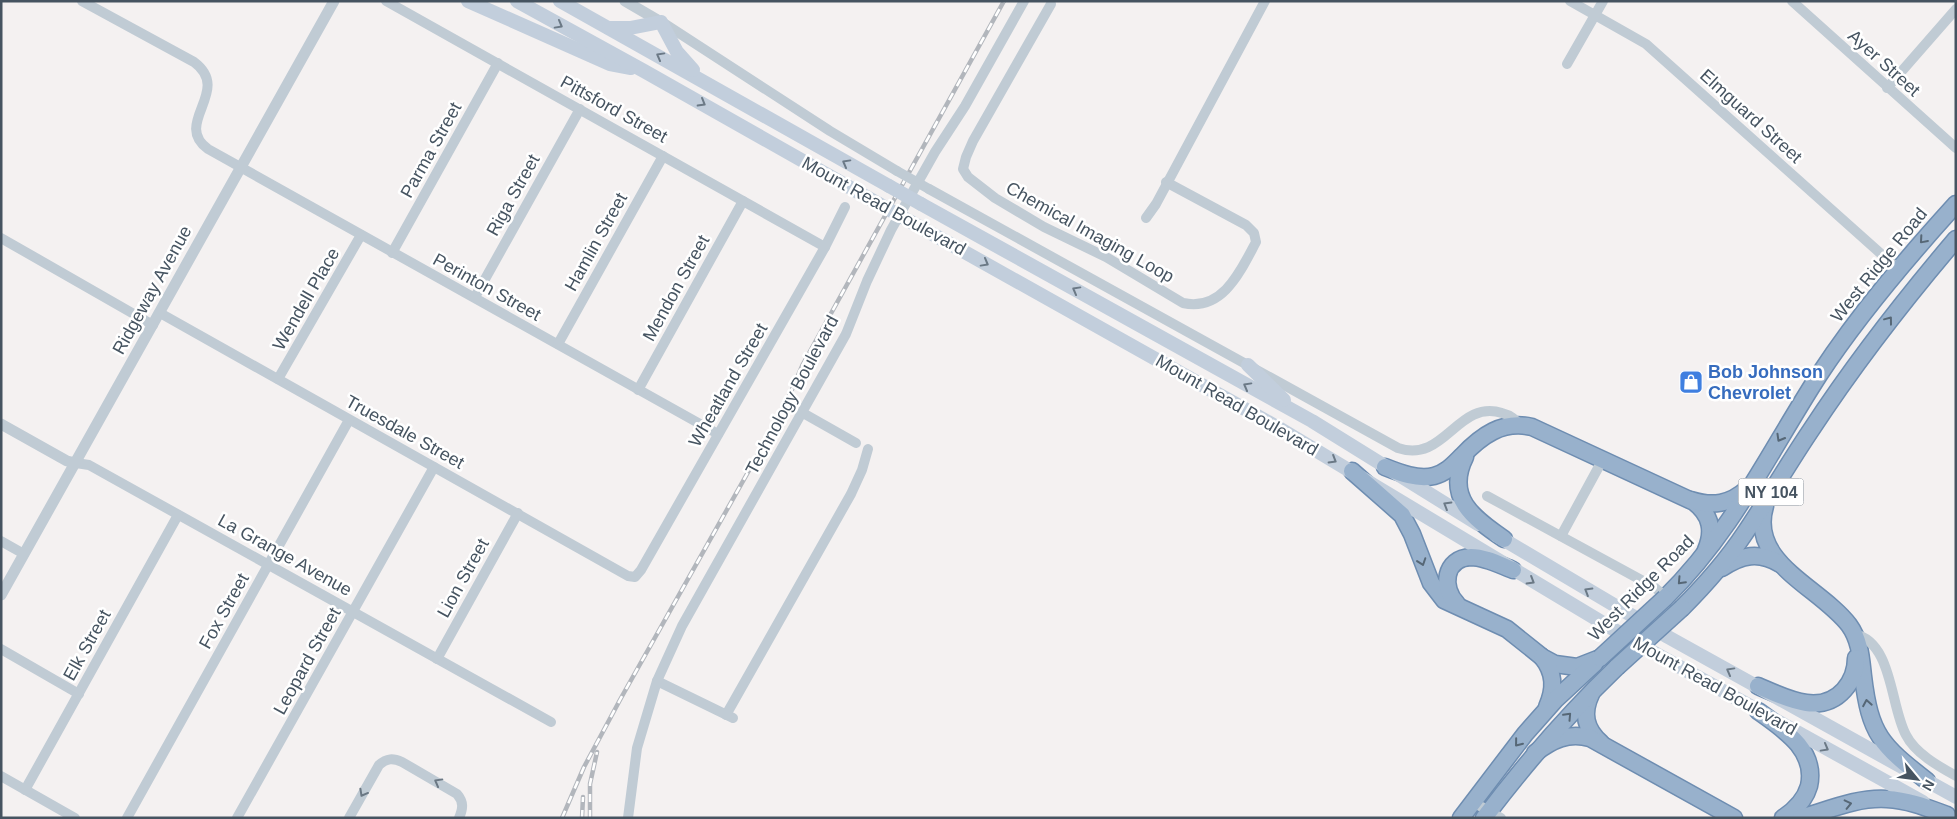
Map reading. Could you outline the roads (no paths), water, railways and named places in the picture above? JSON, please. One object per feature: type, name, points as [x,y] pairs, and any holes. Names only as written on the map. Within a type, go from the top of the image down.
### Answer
[{"type":"highway","name":"West Ridge Road","points":[[1460,818],[1515,746],[1541,716],[1698,564],[1726,528],[1834,353],[1898,270],[1956,204]]},
{"type":"highway","name":"NY 104","points":[[1491,816],[1535,753],[1593,689],[1682,608],[1745,534],[1812,428],[1874,339],[1956,239]]},
{"type":"highway","points":[[1781,476],[1793,442],[1810,409],[1829,379],[1834,367],[1834,353]]},
{"type":"highway","points":[[1386,467],[1415,476],[1433,476],[1449,469],[1473,444],[1492,431],[1520,426],[1541,430],[1686,498],[1701,508],[1707,515],[1711,527],[1708,544],[1698,564]]},
{"type":"highway","points":[[1473,444],[1458,474],[1457,482],[1460,496],[1464,504],[1475,516],[1504,539]]},
{"type":"highway","points":[[1352,471],[1384,497],[1402,515],[1412,534],[1428,579],[1439,596],[1448,603],[1507,629],[1542,658],[1550,669],[1553,684],[1550,699],[1541,716]]},
{"type":"highway","points":[[1686,498],[1707,504],[1724,503],[1742,494],[1757,479]]},
{"type":"highway","points":[[1769,495],[1763,517],[1763,534],[1772,553],[1788,570],[1840,616],[1854,634],[1860,652],[1869,712],[1877,733],[1890,749],[1927,781]]},
{"type":"highway","points":[[1705,583],[1728,564],[1748,556],[1767,558],[1788,570]]},
{"type":"highway","points":[[1465,610],[1453,600],[1447,588],[1448,573],[1455,563],[1465,558],[1475,558],[1513,570]]},
{"type":"highway","points":[[1758,686],[1807,703],[1820,704],[1833,699],[1847,686],[1854,674],[1856,654],[1854,634]]},
{"type":"highway","points":[[1542,658],[1555,664],[1572,667],[1587,664],[1600,658]]},
{"type":"highway","points":[[1593,689],[1588,702],[1586,720],[1592,734],[1603,744]]},
{"type":"highway","points":[[1758,711],[1798,743],[1804,750],[1809,762],[1810,777],[1805,795],[1794,810],[1783,818]]},
{"type":"highway","points":[[1535,753],[1555,740],[1569,736],[1585,737],[1603,744],[1734,818]]},
{"type":"highway","points":[[1801,818],[1860,801],[1885,799],[1913,804],[1949,816]]},
{"type":"main road","points":[[468,1],[610,64],[644,71]]},
{"type":"main road","name":"Mount Read Boulevard","points":[[517,1],[1244,408],[1633,641],[1949,816]]},
{"type":"main road","name":"Mount Read Boulevard","points":[[560,1],[1312,421],[1601,598],[1956,797]]},
{"type":"main road","points":[[609,28],[630,28],[661,22],[677,52],[688,66],[718,89]]},
{"type":"main road","points":[[1248,365],[1259,374],[1277,395],[1312,421]]},
{"type":"street","name":"Perinton Street","points":[[82,1],[200,66],[206,76],[208,89],[206,101],[197,118],[197,135],[203,145],[392,253],[718,434]]},
{"type":"street","name":"Ridgeway Avenue","points":[[1,595],[334,1]]},
{"type":"street","name":"Pittsford Street","points":[[386,1],[825,247]]},
{"type":"street","name":"Mount Read Boulevard","points":[[625,1],[661,22],[822,126],[898,171],[1389,444],[1408,450],[1421,450],[1432,446],[1463,420],[1483,411],[1506,414],[1516,420],[1520,426]]},
{"type":"street","name":"Technology Boulevard","points":[[628,818],[637,748],[657,681],[682,626],[846,334],[866,282],[891,230],[935,152],[965,106],[1024,1]]},
{"type":"street","points":[[1146,218],[1156,204],[1166,182],[1265,1]]},
{"type":"street","name":"Elmguard Street","points":[[1570,1],[1646,44],[1898,270]]},
{"type":"street","points":[[1567,64],[1603,1]]},
{"type":"street","name":"Ayer Street","points":[[1792,1],[1956,148]]},
{"type":"street","name":"Chemical Imaging Loop","points":[[1052,4],[973,141],[963,169],[968,177],[995,198],[1044,227],[1106,257],[1183,303],[1192,305],[1201,303],[1213,298],[1232,285],[1256,242],[1254,233],[1246,225],[1166,182]]},
{"type":"street","points":[[1887,88],[1956,10]]},
{"type":"street","name":"Parma Street","points":[[392,253],[498,63]]},
{"type":"street","name":"Riga Street","points":[[475,298],[580,109]]},
{"type":"street","name":"Hamlin Street","points":[[558,344],[663,156]]},
{"type":"street","name":"Mendon Street","points":[[638,390],[743,201]]},
{"type":"street","name":"Wheatland Street","points":[[635,577],[642,570],[825,247],[845,207]]},
{"type":"street","name":"Wendell Place","points":[[278,380],[361,235]]},
{"type":"street","points":[[1,238],[153,325]]},
{"type":"street","name":"Truesdale Street","points":[[160,313],[628,576],[635,577]]},
{"type":"street","points":[[803,413],[856,443]]},
{"type":"street","name":"Fox Street","points":[[127,818],[349,420]]},
{"type":"street","name":"La Grange Avenue","points":[[1,424],[67,461],[89,465],[551,722]]},
{"type":"street","points":[[657,681],[730,717],[850,494],[862,470],[868,449]]},
{"type":"street","points":[[1562,536],[1603,459]]},
{"type":"street","name":"Leopard Street","points":[[237,818],[434,467]]},
{"type":"street","points":[[1487,496],[1658,590],[1665,598]]},
{"type":"street","name":"Lion Street","points":[[437,658],[518,513]]},
{"type":"street","name":"Elk Street","points":[[25,790],[178,515]]},
{"type":"street","points":[[1,542],[24,554]]},
{"type":"street","points":[[1854,634],[1868,640],[1884,662],[1891,682],[1898,716],[1908,738],[1925,756],[1956,776]]},
{"type":"street","points":[[1,649],[78,694]]},
{"type":"street","points":[[349,818],[379,765],[388,759],[392,759],[402,762],[458,794],[463,807],[459,818]]},
{"type":"street","points":[[1,776],[75,818]]},
{"type":"street","points":[[1473,802],[1491,816]]},
{"type":"railway","points":[[562,818],[584,767],[621,698],[783,410],[803,364],[1004,1]]},
{"type":"railway","points":[[590,818],[590,784],[597,752]]},
{"type":"railway","points":[[582,818],[583,797]]},
{"type":"place","name":"Bob Johnson Chevrolet","points":[[1691,382]]}]
